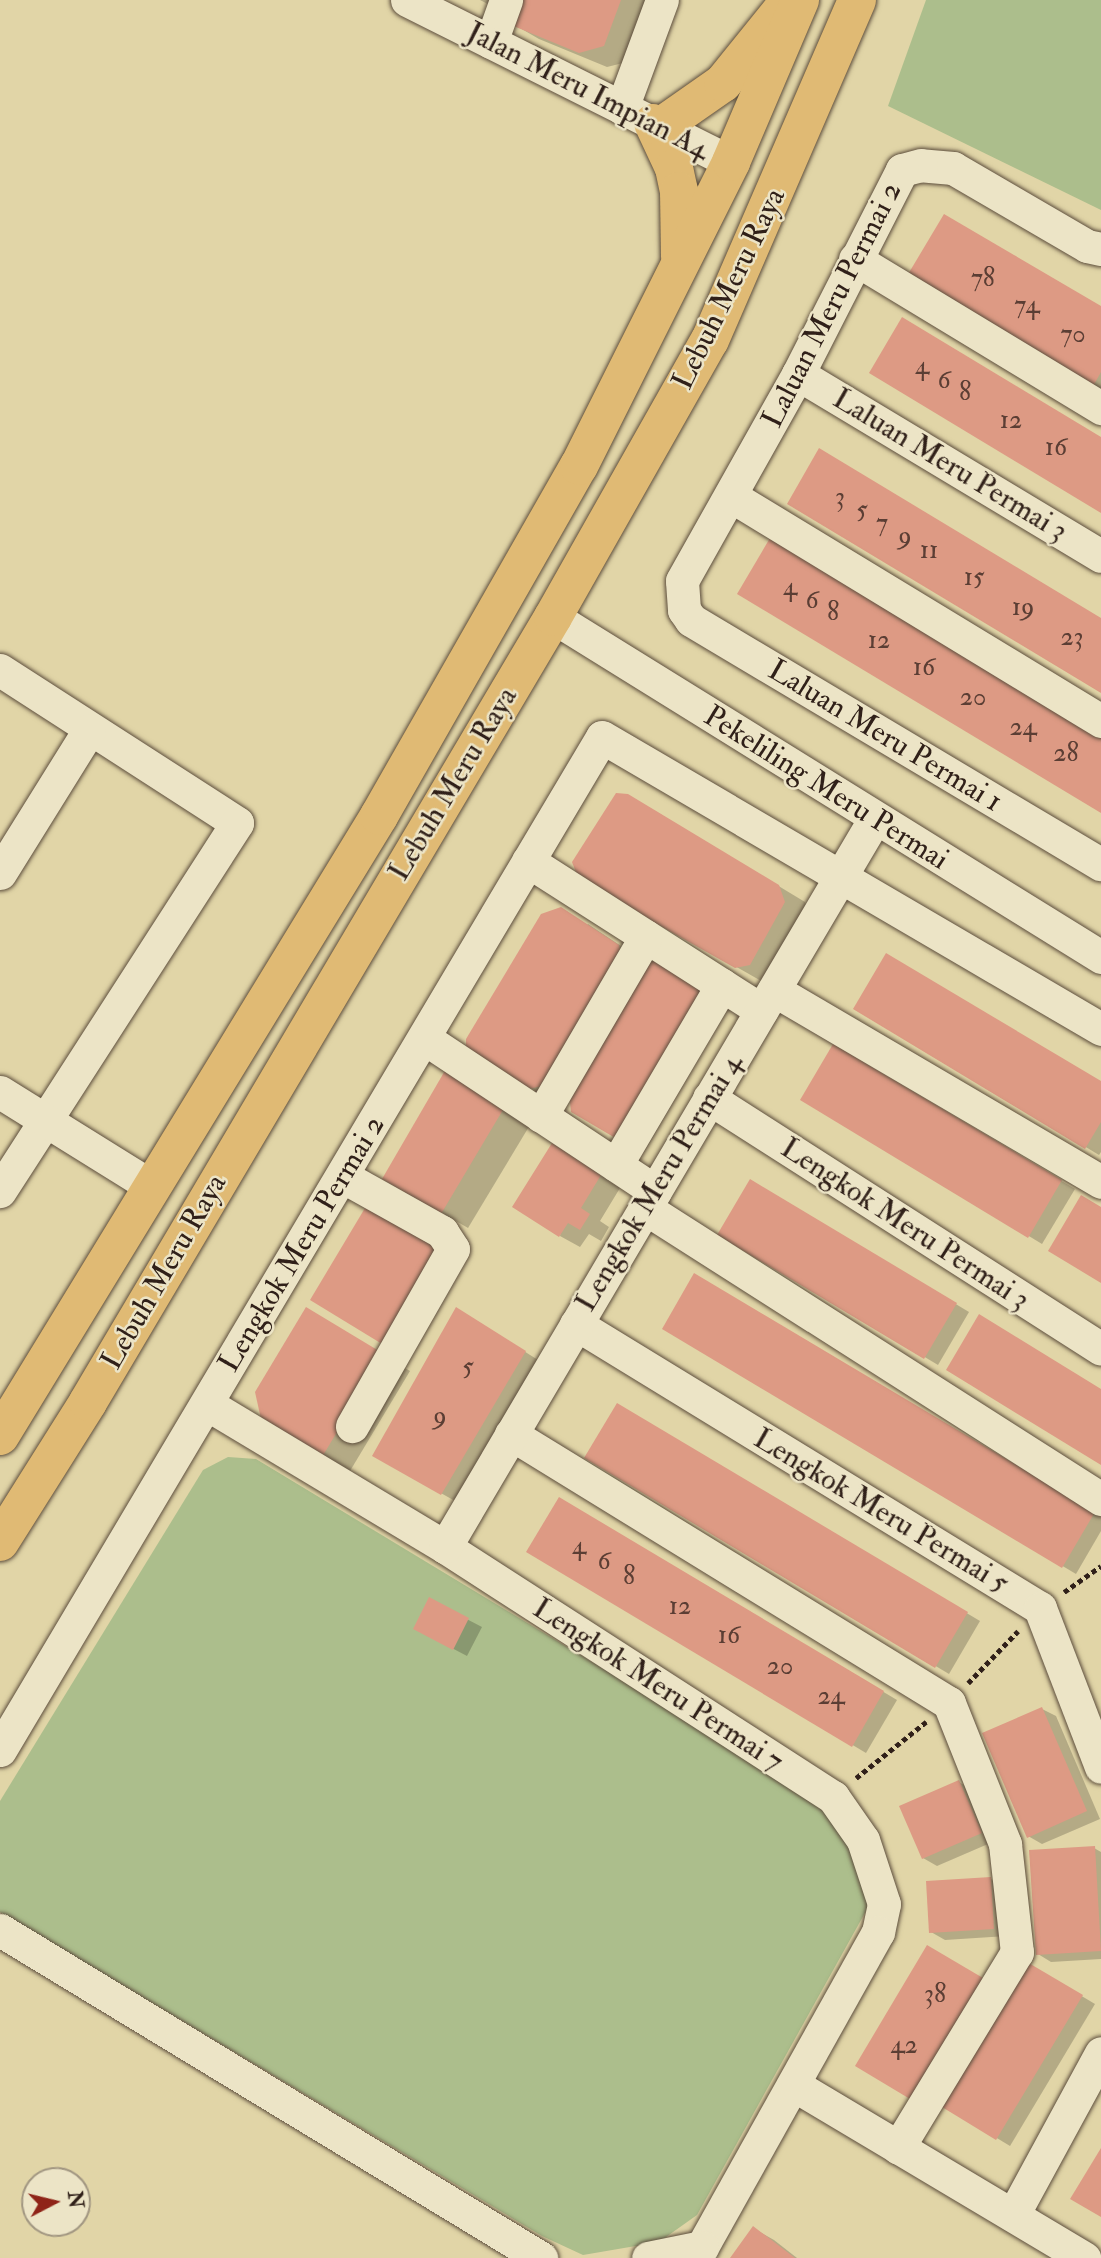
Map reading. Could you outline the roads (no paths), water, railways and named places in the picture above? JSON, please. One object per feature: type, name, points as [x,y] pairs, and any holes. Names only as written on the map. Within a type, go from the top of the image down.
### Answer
[{"type":"main road","points":[[680,266],[680,191],[674,168],[645,119],[723,83],[790,0]]},
{"type":"main road","name":"Lebuh Meru Raya","points":[[0,1436],[11,1409],[379,816],[579,466],[731,162],[800,0]]},
{"type":"main road","name":"Lebuh Meru Raya","points":[[0,1542],[88,1402],[552,617],[710,340],[857,0]]},
{"type":"main road","points":[[0,1521],[88,1402]]},
{"type":"street","name":"Jalan Meru Impian A4","points":[[407,0],[731,162]]},
{"type":"street","points":[[491,42],[506,0]]},
{"type":"street","points":[[645,119],[662,0]]},
{"type":"street","name":"Laluan Meru Permai 2","points":[[682,597],[688,566],[731,496],[798,374],[902,170],[921,165],[953,168],[1087,246],[1101,249]]},
{"type":"street","points":[[855,259],[1101,408]]},
{"type":"street","name":"Laluan Meru Permai 3","points":[[798,374],[1101,556]]},
{"type":"street","points":[[731,496],[1101,721]]},
{"type":"street","name":"Laluan Meru Permai 1","points":[[682,597],[691,620],[1101,864]]},
{"type":"street","name":"Pekeliling Meru Permai","points":[[552,617],[874,820],[1101,957]]},
{"type":"street","points":[[0,670],[89,730],[237,823],[0,1191]]},
{"type":"street","points":[[0,873],[89,730]]},
{"type":"street","name":"Lengkok Meru Permai 2","points":[[0,1750],[602,737],[841,875]]},
{"type":"street","name":"Lengkok Meru Permai 4","points":[[445,1547],[874,820]]},
{"type":"street","points":[[528,861],[723,985],[767,1000],[1101,1182]]},
{"type":"street","points":[[841,875],[1101,1029]]},
{"type":"street","points":[[541,1116],[646,936]]},
{"type":"street","points":[[616,1165],[723,985]]},
{"type":"street","points":[[424,1038],[616,1165],[650,1200],[1101,1499]]},
{"type":"street","points":[[0,1092],[151,1186]]},
{"type":"street","name":"Lengkok Meru Permai 3","points":[[709,1098],[1101,1349]]},
{"type":"street","points":[[342,1177],[442,1232],[453,1249],[352,1426]]},
{"type":"street","name":"Lengkok Meru Permai 5","points":[[576,1324],[1040,1608],[1101,1767]]},
{"type":"street","name":"Lengkok Meru Permai 7","points":[[207,1404],[445,1547],[833,1797],[850,1818],[877,1874],[883,1919],[794,2085],[702,2247],[648,2258]]},
{"type":"street","points":[[511,1434],[949,1703],[1005,1844],[1017,1952],[898,2148]]},
{"type":"street","points":[[0,1930],[541,2258]]},
{"type":"street","points":[[1013,2216],[1101,2053]]},
{"type":"street","points":[[794,2085],[1084,2258]]}]
